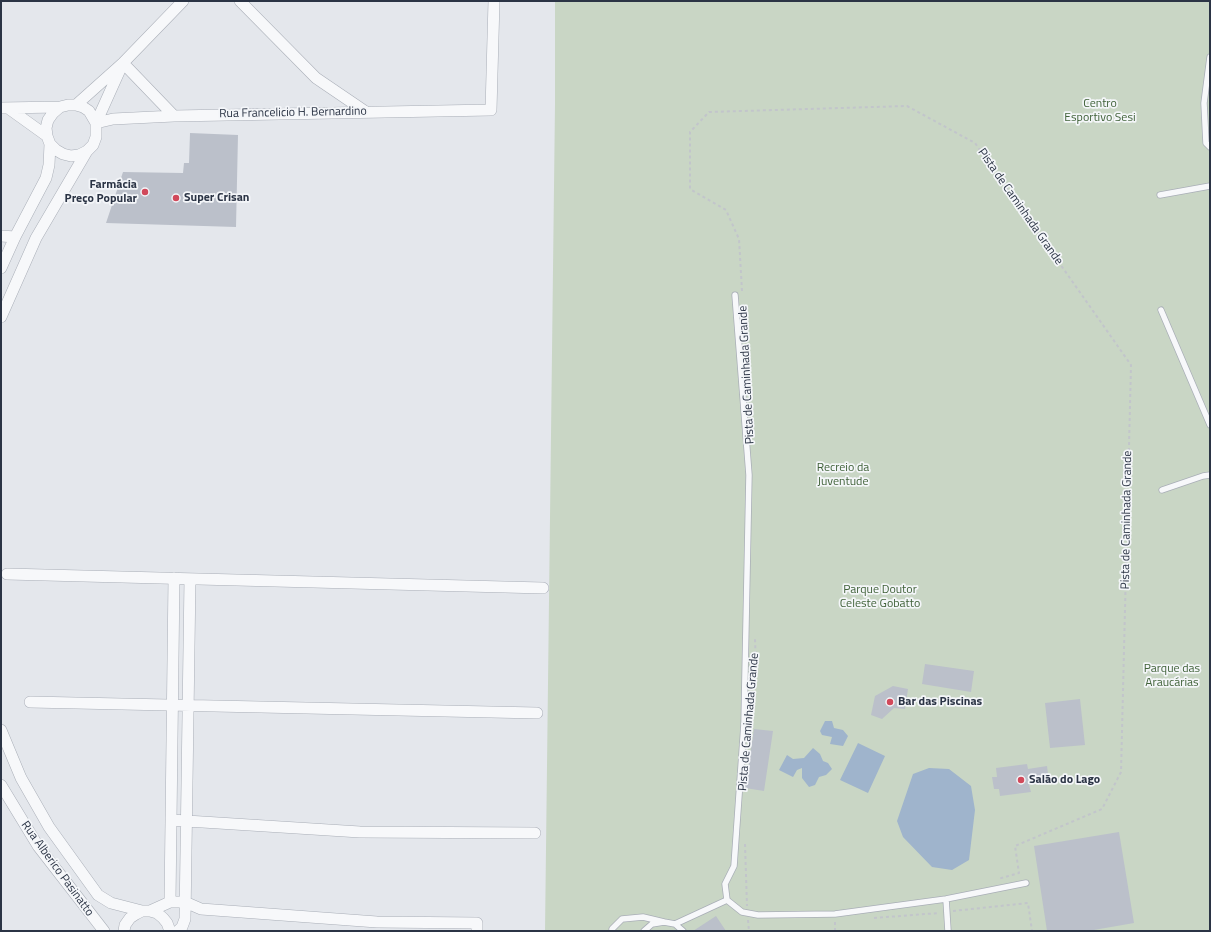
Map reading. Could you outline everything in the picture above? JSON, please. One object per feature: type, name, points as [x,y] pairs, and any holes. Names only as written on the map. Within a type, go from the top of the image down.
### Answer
[{"type":"street","points":[[76,105],[124,63],[184,1]]},
{"type":"street","points":[[240,1],[316,78],[366,112]]},
{"type":"street","name":"Rua Francelicio H. Bernardino","points":[[96,123],[113,119],[174,116],[491,110],[494,1]]},
{"type":"street","points":[[124,63],[174,116]]},
{"type":"street","points":[[1,317],[36,238],[87,151],[93,145],[96,137],[96,123],[124,63]]},
{"type":"street","points":[[5,108],[60,107],[76,105],[89,111],[96,123]]},
{"type":"street","points":[[1,268],[15,237],[46,178],[49,165],[46,128],[48,120],[60,107]]},
{"type":"street","points":[[5,108],[48,140],[59,152],[71,156],[79,155],[87,151]]},
{"type":"street","points":[[1,236],[15,237]]},
{"type":"street","points":[[7,574],[543,588]]},
{"type":"street","points":[[170,902],[174,578]]},
{"type":"street","points":[[178,931],[182,927],[185,919],[190,579]]},
{"type":"street","points":[[30,702],[538,713]]},
{"type":"street","name":"Rua Alberico Pasinatto","points":[[1,730],[21,778],[49,827],[98,895],[111,903],[146,911]]},
{"type":"street","name":"Rua Alberico Pasinatto","points":[[1,785],[38,846],[104,931]]},
{"type":"street","points":[[171,820],[360,832],[535,833]]},
{"type":"street","points":[[124,931],[125,925],[130,918],[136,914],[170,902],[185,902],[201,909],[370,922],[477,927]]},
{"type":"street","points":[[146,911],[157,913],[163,918],[170,931]]},
{"type":"lane","points":[[1210,57],[1204,103],[1206,143],[1210,147]]},
{"type":"lane","points":[[1160,195],[1210,186]]},
{"type":"lane","points":[[735,295],[749,482],[744,724],[734,866],[725,884],[727,900],[742,912],[758,915],[835,914],[946,899],[1026,883]]},
{"type":"lane","points":[[1161,310],[1210,425]]},
{"type":"lane","points":[[1162,490],[1210,475]]},
{"type":"lane","points":[[946,899],[948,931]]},
{"type":"lane","points":[[675,924],[727,900]]},
{"type":"lane","points":[[612,931],[612,929],[622,919],[643,917],[675,924],[683,931]]},
{"type":"lane","points":[[644,931],[652,924],[664,922]]},
{"type":"path","name":"Pista de Caminhada Grande","points":[[742,293],[739,239],[726,210],[690,189],[690,132],[709,112],[907,106],[975,144],[1131,365],[1121,772],[1102,809],[1015,846],[1019,872],[992,881]]},
{"type":"path","name":"Pista de Caminhada Grande","points":[[754,680],[756,665],[755,633]]},
{"type":"path","points":[[745,842],[747,909]]},
{"type":"path","points":[[835,922],[835,931]]},
{"type":"green space","name":"Recreio da Juventude","points":[[555,1],[1210,1],[1210,931],[545,931]]},
{"type":"water","points":[[825,721],[832,721],[834,728],[843,730],[848,736],[843,746],[830,744],[832,737],[822,735],[820,731]]},
{"type":"water","points":[[858,743],[885,756],[868,793],[840,780]]},
{"type":"water","points":[[813,748],[820,754],[823,761],[828,763],[832,769],[826,775],[819,777],[815,785],[809,787],[802,778],[802,768],[797,770],[793,777],[779,770],[787,755],[793,759],[804,758]]},
{"type":"water","points":[[929,768],[949,769],[971,786],[975,810],[969,860],[952,870],[932,867],[903,837],[897,821],[913,774]]},
{"type":"building","name":"Super Crisan","points":[[190,133],[238,135],[236,227],[106,223],[123,172],[183,173],[184,163],[189,163]]},
{"type":"building","points":[[925,664],[974,671],[971,692],[922,684]]},
{"type":"building","name":"Bar das Piscinas","points":[[893,686],[908,689],[905,709],[894,708],[882,719],[871,715],[875,696]]},
{"type":"building","points":[[1080,699],[1085,745],[1050,748],[1045,703]]},
{"type":"building","points":[[754,729],[773,731],[764,791],[745,788]]},
{"type":"building","name":"Salão do Lago","points":[[1027,764],[1028,769],[1047,766],[1049,782],[1029,785],[1031,792],[1000,796],[999,789],[994,789],[992,777],[997,777],[996,768]]},
{"type":"building","points":[[1119,832],[1134,923],[1088,931],[1047,931],[1034,846]]},
{"type":"building","points":[[716,916],[726,931],[693,931]]},
{"type":"place","name":"Farmácia Preço Popular","points":[[145,192]]},
{"type":"place","name":"Super Crisan","points":[[176,198]]},
{"type":"place","name":"Bar das Piscinas","points":[[890,702]]},
{"type":"place","name":"Salão do Lago","points":[[1021,780]]},
{"type":"park label","name":"Centro Esportivo Sesi","points":[[1100,111]]},
{"type":"park label","name":"Parque Doutor Celeste Gobatto","points":[[880,597]]},
{"type":"park label","name":"Parque das Araucárias","points":[[1172,676]]}]
